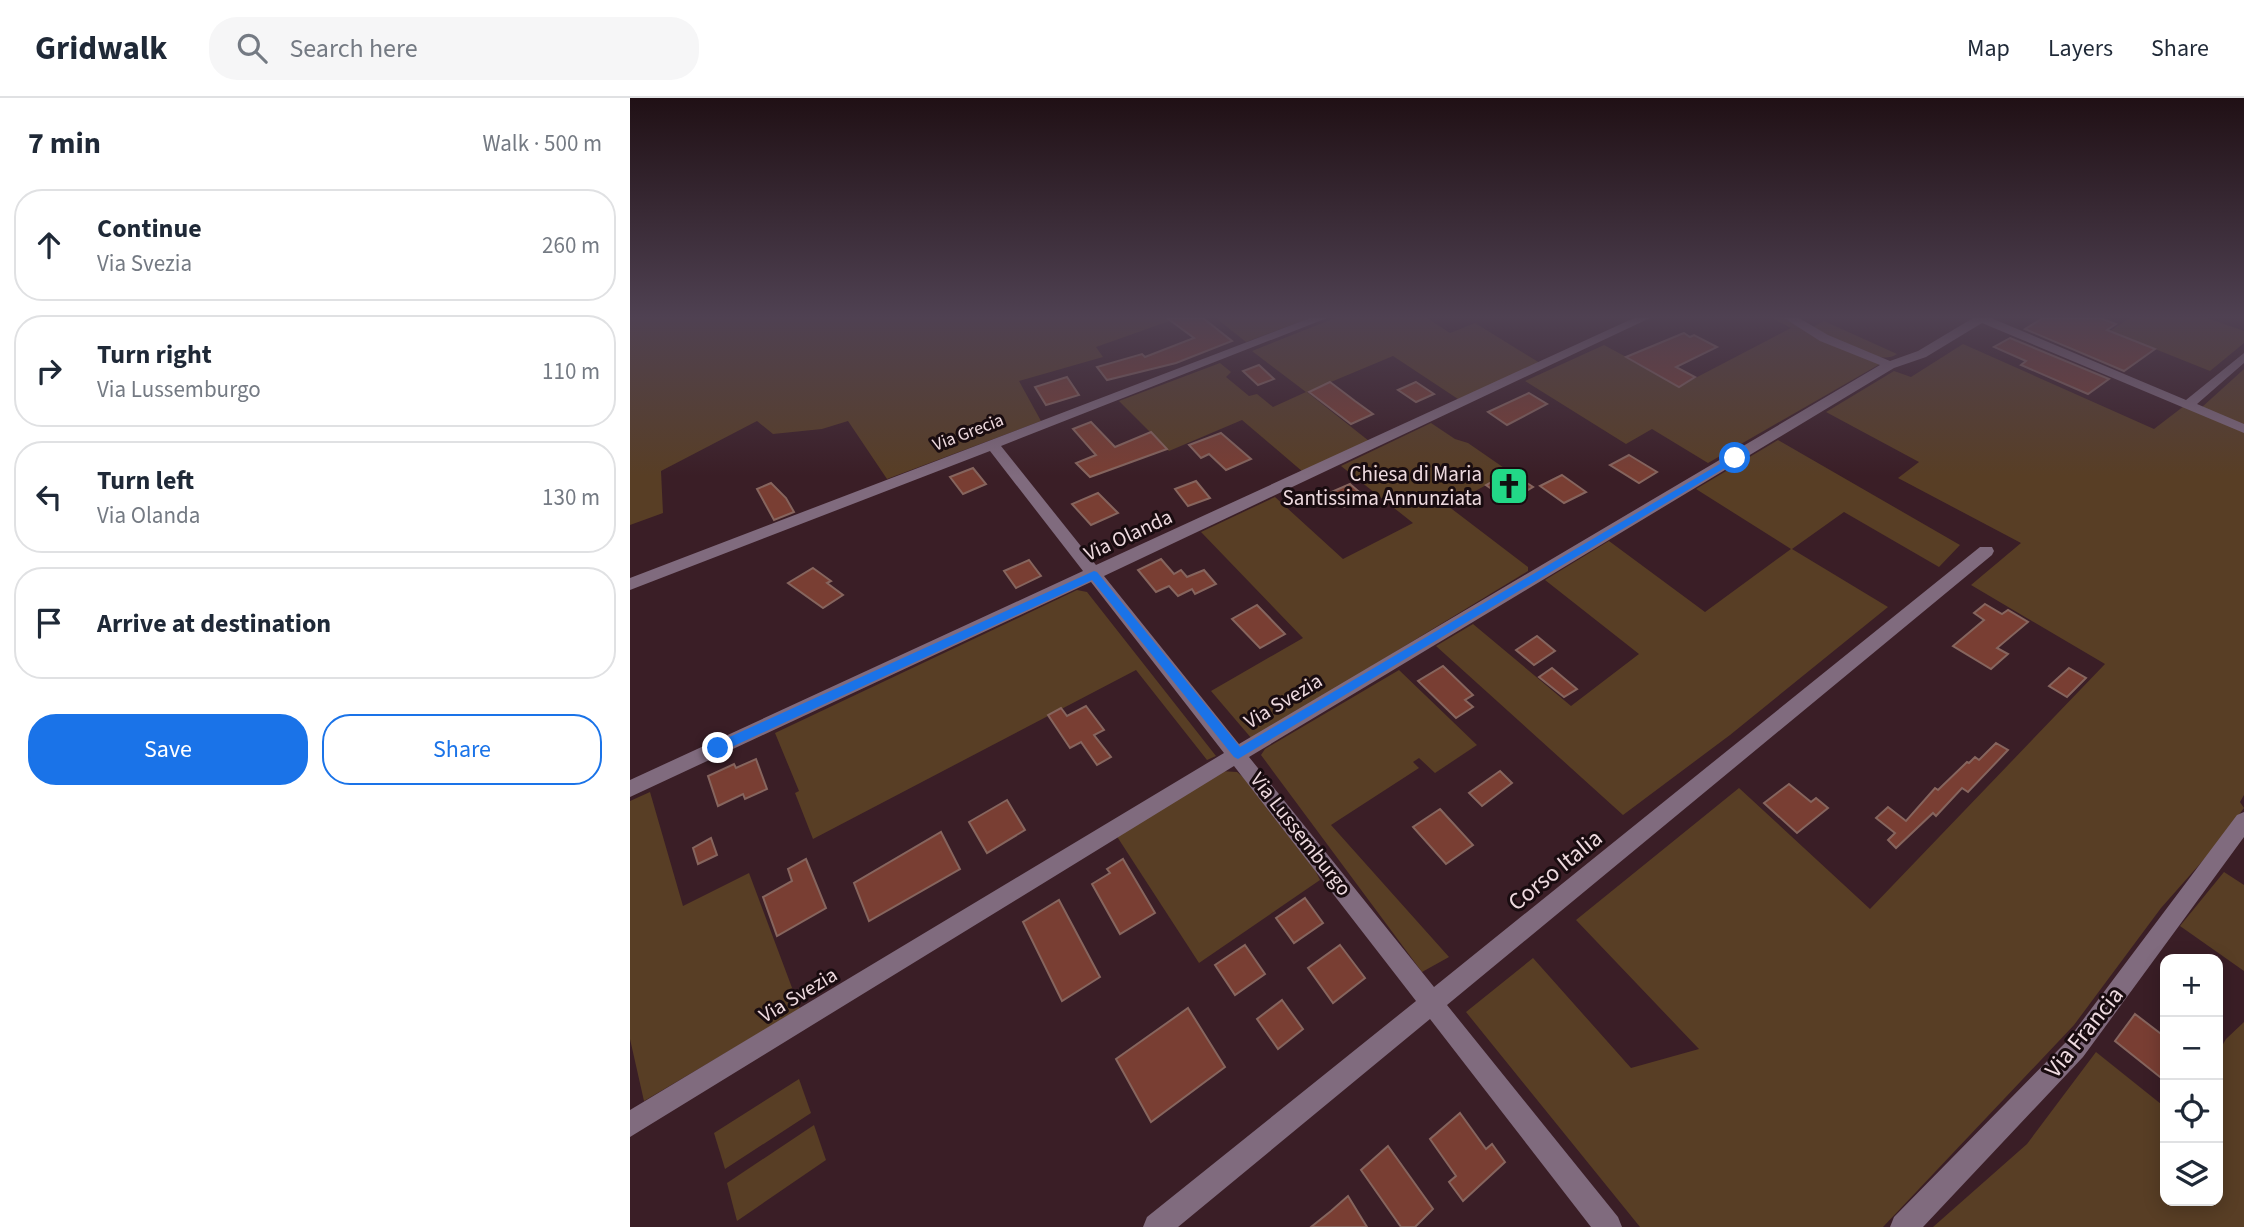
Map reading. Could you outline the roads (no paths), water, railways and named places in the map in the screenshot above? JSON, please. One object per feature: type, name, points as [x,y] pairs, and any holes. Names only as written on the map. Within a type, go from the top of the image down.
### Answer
[{"type":"street","name":"Via Grecia","points":[[630,583],[1183,371]]},
{"type":"street","name":"Via Olanda","points":[[630,789],[1531,371]]},
{"type":"street","name":"Via Svezia","points":[[630,1124],[1238,754],[1880,371]]},
{"type":"street","points":[[2106,371],[2244,429]]},
{"type":"street","points":[[2188,405],[2228,371]]},
{"type":"street","name":"Via Lussemburgo","points":[[992,444],[1608,1227]]},
{"type":"street","name":"Corso Italia","points":[[1157,1227],[1986,551]]},
{"type":"street","name":"Via Francia","points":[[1904,1227],[2075,1049],[2244,821]]},
{"type":"place","name":"Chiesa di Maria Santissima Annunziata","points":[[1509,486]]}]
